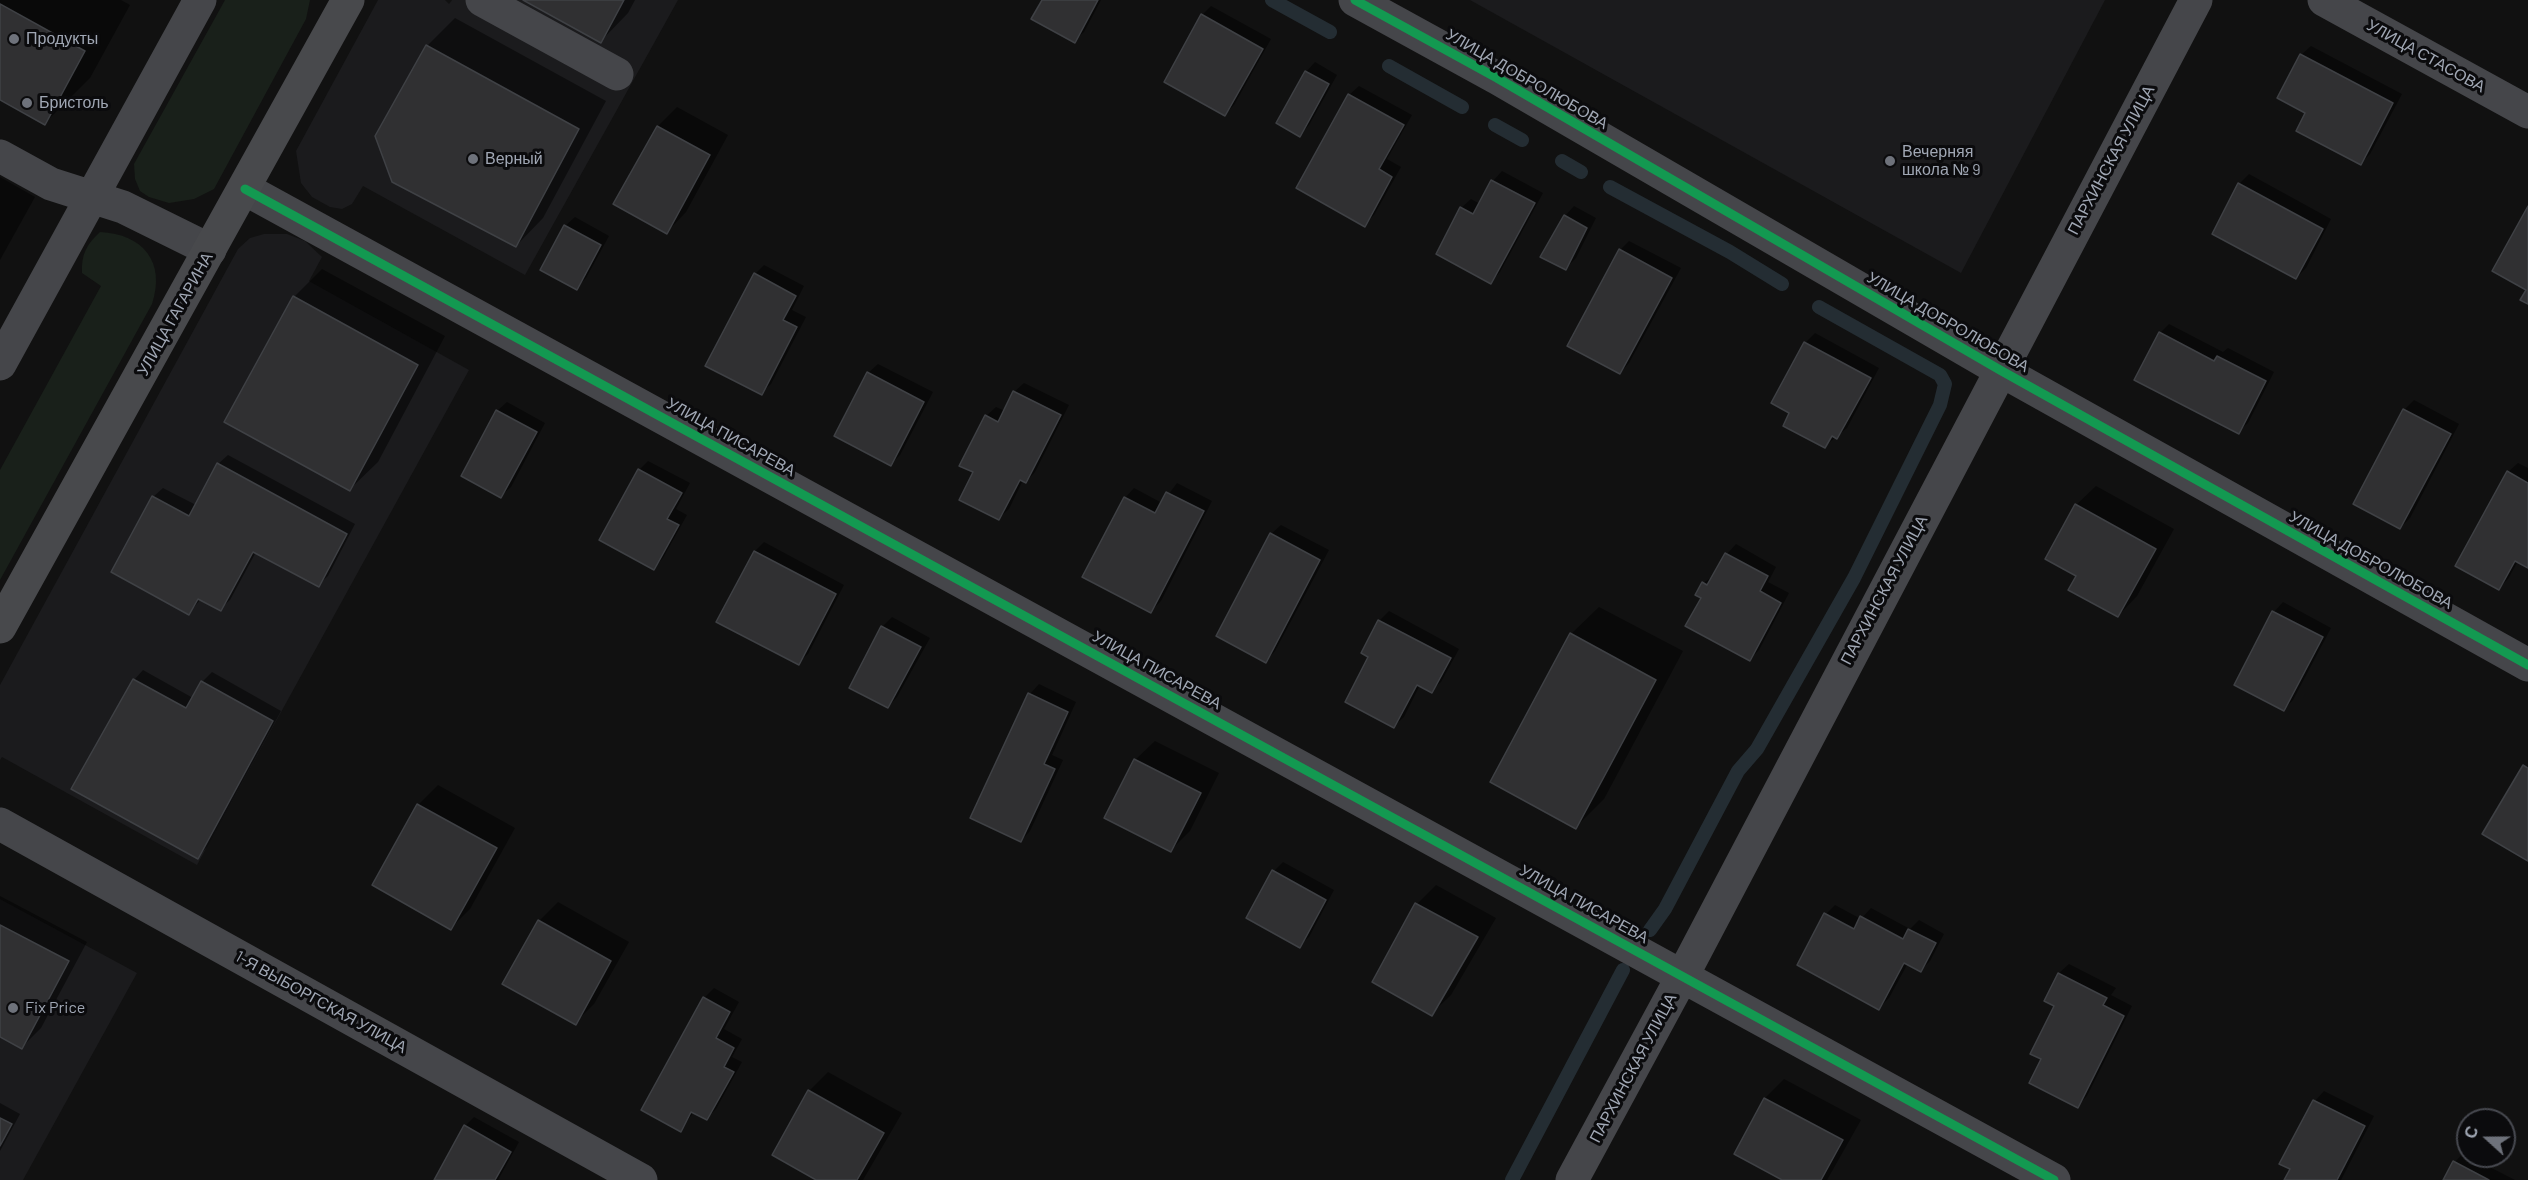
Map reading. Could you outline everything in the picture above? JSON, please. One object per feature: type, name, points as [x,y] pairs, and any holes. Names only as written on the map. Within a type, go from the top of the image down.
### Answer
[{"type":"main road","name":"УЛИЦА ГАГАРИНА","points":[[0,627],[348,0]]},
{"type":"street","points":[[0,364],[200,0]]},
{"type":"street","points":[[482,0],[616,74]]},
{"type":"street","name":"УЛИЦА ДОБРОЛЮБОВА","points":[[1355,0],[1497,78],[2000,370],[2528,665]]},
{"type":"street","name":"ПАРХИНСКАЯ УЛИЦА","points":[[1572,1180],[1683,975],[2196,0]]},
{"type":"street","name":"УЛИЦА СТАСОВА","points":[[2324,0],[2528,112]]},
{"type":"street","points":[[0,156],[51,184],[123,207],[210,250]]},
{"type":"street","name":"УЛИЦА ПИСАРЕВА","points":[[245,189],[2054,1180]]},
{"type":"street","name":"1-Я ВЫБОРГСКАЯ УЛИЦА","points":[[0,824],[641,1180]]},
{"type":"shaded area","points":[[225,0],[310,0],[306,19],[214,189],[194,199],[169,203],[149,197],[140,191],[135,179],[134,164]]},
{"type":"shaded area","points":[[378,0],[445,0],[449,4],[452,0],[678,0],[525,275],[363,186],[352,204],[342,209],[330,207],[312,197],[301,183],[296,151]]},
{"type":"shaded area","name":"Вечерняя школа № 9","points":[[1470,0],[2105,0],[1961,273]]},
{"type":"shaded area","points":[[100,232],[128,238],[147,253],[156,275],[156,289],[152,304],[0,580],[0,470],[101,286],[82,273],[86,250]]},
{"type":"shaded area","points":[[264,234],[287,234],[305,241],[322,257],[309,281],[469,370],[197,865],[2,757],[0,760],[0,685],[238,249],[250,238]]},
{"type":"shaded area","points":[[0,899],[137,973],[23,1180],[0,1180]]},
{"type":"building","points":[[523,0],[624,0],[601,43]]},
{"type":"building","points":[[1042,0],[1098,0],[1075,43],[1031,19]]},
{"type":"building","points":[[0,4],[85,51],[45,125],[0,100]]},
{"type":"building","points":[[1201,14],[1263,49],[1225,116],[1164,82]]},
{"type":"building","name":"Верный","points":[[426,45],[579,129],[516,247],[392,182],[375,136]]},
{"type":"building","points":[[2300,54],[2393,103],[2361,165],[2296,131],[2305,113],[2277,98]]},
{"type":"building","points":[[1305,71],[1329,84],[1300,137],[1276,123]]},
{"type":"building","points":[[1348,94],[1404,125],[1379,169],[1392,177],[1365,227],[1296,188]]},
{"type":"building","points":[[657,126],[710,155],[667,234],[613,204]]},
{"type":"building","points":[[1491,180],[1535,203],[1491,284],[1436,254],[1460,207],[1473,214]]},
{"type":"building","points":[[2238,183],[2323,229],[2296,279],[2212,234]]},
{"type":"building","points":[[2528,206],[2528,304],[2520,300],[2526,290],[2492,271]]},
{"type":"building","points":[[1564,215],[1587,228],[1566,270],[1540,257]]},
{"type":"building","points":[[564,225],[601,245],[577,290],[540,270]]},
{"type":"building","points":[[1619,249],[1672,278],[1620,374],[1567,346]]},
{"type":"building","points":[[754,273],[796,296],[783,320],[797,327],[762,395],[705,366]]},
{"type":"building","points":[[293,296],[418,365],[350,491],[224,422]]},
{"type":"building","points":[[2159,332],[2214,361],[2217,356],[2266,381],[2239,434],[2134,380]]},
{"type":"building","points":[[1804,342],[1871,378],[1837,439],[1832,436],[1825,448],[1783,426],[1789,413],[1771,403]]},
{"type":"building","points":[[867,372],[924,402],[891,466],[834,436]]},
{"type":"building","points":[[1013,391],[1061,415],[1026,483],[1020,480],[999,520],[959,500],[973,472],[959,466],[985,415],[998,422]]},
{"type":"building","points":[[2403,409],[2451,434],[2400,529],[2353,504]]},
{"type":"building","points":[[496,410],[537,432],[501,498],[461,476]]},
{"type":"building","points":[[217,463],[347,534],[319,587],[253,552],[221,611],[198,599],[189,615],[111,572],[152,496],[189,516]]},
{"type":"building","points":[[638,469],[682,493],[667,519],[679,525],[654,570],[599,540]]},
{"type":"building","points":[[2507,471],[2528,483],[2528,568],[2515,561],[2499,590],[2455,566]]},
{"type":"building","points":[[1166,492],[1204,511],[1151,613],[1082,577],[1124,497],[1155,513]]},
{"type":"building","points":[[2075,504],[2156,549],[2118,617],[2068,590],[2076,576],[2045,559]]},
{"type":"building","points":[[1270,533],[1320,560],[1266,663],[1216,636]]},
{"type":"building","points":[[754,551],[836,594],[799,665],[716,622]]},
{"type":"building","points":[[1725,553],[1768,576],[1760,591],[1781,603],[1750,661],[1685,626],[1701,598],[1695,595],[1702,582],[1707,585]]},
{"type":"building","points":[[2272,611],[2323,637],[2284,711],[2234,685]]},
{"type":"building","points":[[1378,620],[1451,658],[1432,693],[1417,685],[1394,728],[1345,702],[1368,657],[1361,653]]},
{"type":"building","points":[[881,626],[921,647],[888,708],[849,688]]},
{"type":"building","points":[[1570,633],[1656,680],[1576,829],[1490,782]]},
{"type":"building","points":[[133,679],[186,708],[201,681],[273,721],[198,859],[71,789]]},
{"type":"building","points":[[1028,693],[1068,712],[1044,764],[1055,769],[1021,842],[970,818]]},
{"type":"building","points":[[1134,759],[1201,793],[1171,852],[1104,818]]},
{"type":"building","points":[[2523,765],[2528,768],[2528,861],[2482,834]]},
{"type":"building","points":[[417,804],[497,848],[451,930],[372,885]]},
{"type":"building","points":[[1272,870],[1326,900],[1300,948],[1246,918]]},
{"type":"building","points":[[1415,903],[1478,937],[1432,1016],[1372,982]]},
{"type":"building","points":[[1824,913],[1854,929],[1860,916],[1903,939],[1908,929],[1936,943],[1921,972],[1904,963],[1879,1010],[1797,965]]},
{"type":"building","points":[[538,920],[611,961],[576,1025],[502,984]]},
{"type":"building","points":[[0,925],[69,961],[22,1049],[0,1037]]},
{"type":"building","points":[[2058,973],[2107,998],[2103,1005],[2124,1016],[2078,1108],[2029,1083],[2041,1059],[2030,1054],[2054,1006],[2044,1001]]},
{"type":"building","points":[[703,997],[730,1012],[716,1038],[734,1048],[724,1067],[734,1072],[707,1120],[691,1112],[681,1132],[641,1110]]},
{"type":"building","points":[[808,1090],[884,1133],[857,1180],[816,1180],[772,1155]]},
{"type":"building","points":[[1764,1098],[1843,1140],[1821,1180],[1782,1180],[1734,1154]]},
{"type":"building","points":[[2313,1100],[2365,1126],[2337,1180],[2284,1180],[2290,1169],[2279,1164]]},
{"type":"building","points":[[0,1118],[12,1124],[0,1146]]},
{"type":"building","points":[[464,1125],[511,1152],[495,1180],[434,1180]]},
{"type":"building","points":[[2453,1161],[2456,1163],[2456,1168],[2466,1168],[2489,1180],[2443,1180]]},
{"type":"waterway","points":[[1272,0],[1330,32]]},
{"type":"waterway","points":[[1389,66],[1462,107]]},
{"type":"waterway","points":[[1495,125],[1522,140]]},
{"type":"waterway","points":[[1562,161],[1581,172]]},
{"type":"waterway","points":[[1610,187],[1730,252],[1782,284]]},
{"type":"waterway","points":[[1650,930],[1665,909],[1738,771],[1757,749],[1854,578],[1940,405],[1945,384],[1940,375],[1819,307]]},
{"type":"waterway","points":[[1512,1180],[1623,970]]},
{"type":"cycle path","points":[[1355,0],[1497,78],[2000,370],[2528,665]]},
{"type":"cycle path","points":[[245,189],[2054,1180]]},
{"type":"place","name":"Продукты","points":[[14,39]]},
{"type":"place","name":"Бристоль","points":[[27,103]]},
{"type":"place","name":"Верный","points":[[473,159]]},
{"type":"place","name":"Вечерняя школа № 9","points":[[1890,161]]},
{"type":"place","name":"Fix Price","points":[[13,1008]]}]
